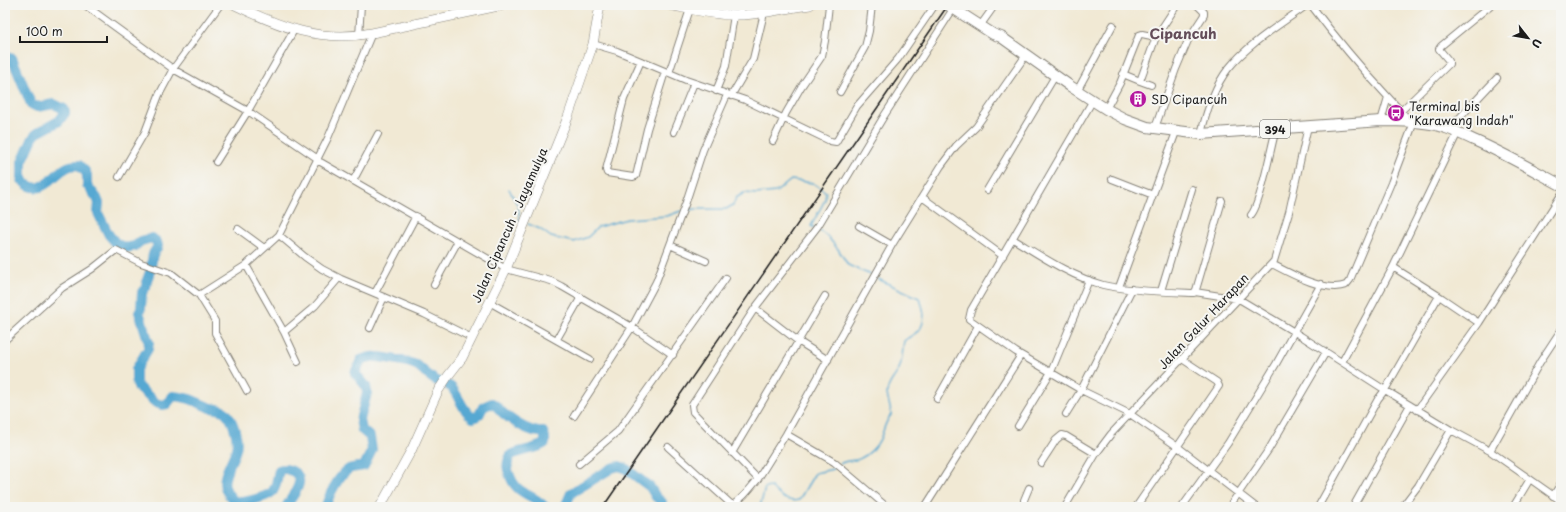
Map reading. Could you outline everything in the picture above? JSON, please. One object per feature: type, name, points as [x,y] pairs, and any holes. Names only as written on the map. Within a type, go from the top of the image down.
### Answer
[{"type":"main road","name":"394","points":[[953,6],[982,24],[993,34],[1001,37],[1055,76],[1106,109],[1133,122],[1176,132],[1201,134],[1381,121],[1412,122],[1454,130],[1561,185]]},
{"type":"street","points":[[85,5],[173,69],[248,111],[352,181],[416,216],[506,269],[551,281],[581,297],[632,327],[673,355]]},
{"type":"street","points":[[119,177],[145,132],[159,96],[173,69],[220,5]]},
{"type":"street","points":[[235,5],[294,30],[338,37],[359,36],[503,5]]},
{"type":"street","points":[[359,36],[361,5]]},
{"type":"street","name":"Jalan Cipancuh - Jayamulya","points":[[380,507],[412,449],[438,392],[448,376],[459,363],[506,269],[568,117],[593,44],[600,5]]},
{"type":"street","points":[[669,5],[737,15],[764,13],[810,5]]},
{"type":"street","points":[[716,90],[726,64],[737,15],[742,5]]},
{"type":"street","points":[[773,140],[783,118],[801,87],[822,56],[829,5]]},
{"type":"street","points":[[840,92],[865,47],[869,31],[872,5]]},
{"type":"street","points":[[593,44],[617,51],[694,83],[729,95],[783,118],[830,141],[836,142],[858,106],[898,59],[935,5]]},
{"type":"street","points":[[982,24],[995,5]]},
{"type":"street","points":[[1140,81],[1156,37],[1177,5]]},
{"type":"street","points":[[1155,128],[1167,92],[1189,38],[1204,16],[1203,9],[1197,5]]},
{"type":"street","points":[[1201,134],[1210,105],[1222,78],[1228,70],[1257,41],[1306,5]]},
{"type":"street","points":[[1272,264],[1297,276],[1333,288],[1340,288],[1348,283],[1391,183],[1412,122],[1355,61],[1311,5]]},
{"type":"street","points":[[1401,111],[1450,64],[1439,49],[1441,46],[1491,5]]},
{"type":"street","points":[[758,479],[693,412],[692,405],[755,308],[816,229],[884,116],[953,6]]},
{"type":"street","points":[[641,61],[622,104],[606,170],[608,173],[634,177],[636,176],[648,129],[690,9]]},
{"type":"street","points":[[574,416],[632,327],[656,282],[686,202],[703,150],[729,95],[753,59],[764,13]]},
{"type":"street","points":[[1077,90],[1113,25]]},
{"type":"street","points":[[216,162],[248,111],[294,30]]},
{"type":"street","points":[[199,295],[246,265],[279,235],[318,159],[367,48],[372,33]]},
{"type":"street","points":[[1106,109],[1123,74],[1138,36],[1142,34],[1156,37]]},
{"type":"street","points":[[668,447],[731,506],[746,495],[758,479],[786,434],[892,245],[941,166],[956,146],[976,127],[1026,55]]},
{"type":"street","points":[[1123,74],[1151,85]]},
{"type":"street","points":[[987,190],[1055,76]]},
{"type":"street","points":[[1342,362],[1393,267],[1454,130],[1497,78]]},
{"type":"street","points":[[674,132],[694,83]]},
{"type":"street","points":[[1381,121],[1388,97]]},
{"type":"street","points":[[1093,100],[971,310],[969,320],[1021,355],[1081,390],[1130,414],[1178,446],[1256,507]]},
{"type":"street","name":"Jalan Galur Harapan","points":[[1066,507],[1096,454],[1111,434],[1272,264],[1277,255],[1289,212],[1308,126]]},
{"type":"street","points":[[1251,215],[1256,207],[1261,190],[1276,129]]},
{"type":"street","points":[[1119,287],[1176,132]]},
{"type":"street","points":[[352,181],[378,134]]},
{"type":"street","points":[[1112,179],[1153,195]]},
{"type":"street","points":[[1161,291],[1192,189]]},
{"type":"street","points":[[1417,410],[1479,323],[1561,195]]},
{"type":"street","points":[[922,197],[1003,256]]},
{"type":"street","points":[[1195,292],[1222,201]]},
{"type":"street","points":[[375,293],[416,216]]},
{"type":"street","points":[[859,226],[892,245]]},
{"type":"street","points":[[238,229],[264,248]]},
{"type":"street","points":[[279,235],[305,257],[339,278],[424,314],[472,338]]},
{"type":"street","points":[[1013,239],[1052,262],[1089,280],[1110,286],[1132,289],[1195,292],[1240,299],[1295,332],[1384,390],[1451,430],[1490,451],[1561,501]]},
{"type":"street","points":[[434,285],[458,241]]},
{"type":"street","points":[[670,245],[706,261]]},
{"type":"street","points":[[5,340],[62,288],[92,269],[114,250],[117,250],[141,264],[171,273],[199,295],[214,321],[215,333],[247,390]]},
{"type":"street","points":[[246,265],[284,332],[298,362]]},
{"type":"street","points":[[1393,267],[1479,323]]},
{"type":"street","points":[[284,332],[315,306],[339,278]]},
{"type":"street","points":[[579,464],[615,434],[673,355],[726,278]]},
{"type":"street","points":[[1018,426],[1051,372],[1089,280]]},
{"type":"street","points":[[1182,507],[1228,443],[1295,332],[1321,284]]},
{"type":"street","points":[[1066,414],[1081,390],[1132,289]]},
{"type":"street","points":[[732,453],[825,296]]},
{"type":"street","points":[[1318,507],[1439,296]]},
{"type":"street","points":[[370,328],[384,297]]},
{"type":"street","points":[[557,339],[581,297]]},
{"type":"street","points":[[489,302],[590,359]]},
{"type":"street","points":[[755,308],[798,341],[828,360]]},
{"type":"street","points":[[937,398],[978,326]]},
{"type":"street","points":[[1490,451],[1540,362],[1561,330]]},
{"type":"street","points":[[1230,507],[1269,449],[1326,352]]},
{"type":"street","points":[[925,507],[1021,355]]},
{"type":"street","points":[[1136,507],[1219,386],[1217,382],[1182,359]]},
{"type":"street","points":[[1353,507],[1410,405]]},
{"type":"street","points":[[1402,507],[1418,486],[1451,430]]},
{"type":"street","points":[[786,434],[834,462],[847,472],[878,504],[887,507]]},
{"type":"street","points":[[1040,463],[1056,440],[1062,435],[1096,454]]},
{"type":"street","points":[[1513,507],[1530,479]]},
{"type":"street","points":[[1553,496],[1561,483]]},
{"type":"street","points":[[1025,507],[1024,500],[1029,488]]},
{"type":"waterway","name":"Cipancuh","points":[[5,56],[12,58],[31,104],[37,107],[54,104],[64,109],[65,113],[59,121],[37,133],[33,138],[22,162],[22,180],[29,186],[35,188],[41,187],[61,171],[72,165],[79,165],[85,171],[87,175],[87,185],[99,203],[98,213],[109,235],[116,243],[125,248],[135,246],[141,241],[152,238],[157,242],[158,246],[153,254],[146,287],[142,292],[141,308],[139,312],[149,343],[148,349],[136,369],[136,382],[138,387],[156,403],[162,405],[167,404],[173,396],[183,397],[225,412],[231,419],[237,440],[235,453],[225,478],[224,483],[226,491],[233,500],[238,502],[261,498],[273,491],[279,470],[287,469],[297,474],[299,483],[295,493],[286,507]]},
{"type":"waterway","points":[[685,211],[694,209],[726,209],[733,205],[736,198],[744,193],[756,194],[776,192],[791,180],[813,183],[826,192],[825,200],[811,226],[815,228]]},
{"type":"waterway","points":[[509,189],[518,206],[520,221],[522,222]]},
{"type":"waterway","points":[[528,224],[540,229],[551,237],[574,242],[588,237],[598,227],[627,219],[667,216],[681,211]]},
{"type":"waterway","points":[[818,230],[827,236],[838,249],[848,265],[873,276]]},
{"type":"waterway","points":[[840,464],[864,457],[872,451],[881,438],[887,421],[891,415],[887,390],[889,384],[900,368],[904,341],[920,329],[924,318],[923,309],[919,298],[876,278]]},
{"type":"waterway","name":"Cipancuh","points":[[326,507],[327,502],[341,476],[349,469],[364,466],[372,450],[370,437],[362,430],[360,420],[367,393],[366,386],[355,373],[361,360],[368,357],[384,358],[408,362],[416,365],[430,377],[450,386],[466,411],[473,418],[479,415],[483,407],[492,403],[496,405],[502,413],[522,426],[532,431],[543,432],[545,443],[511,455],[507,466],[516,486],[545,507]]},
{"type":"waterway","name":"Cipancuh","points":[[565,507],[571,493],[612,468],[619,466],[625,468],[650,487],[656,497],[662,502],[662,507]]},
{"type":"waterway","points":[[760,507],[765,488],[771,487],[780,496],[787,500],[799,500],[815,473],[833,469],[837,466]]},
{"type":"railway","points":[[603,507],[948,5]]},
{"type":"place","name":"SD Cipancuh","points":[[1138,99]]},
{"type":"place","name":"Terminal bis \"Karawang Indah\"","points":[[1396,113]]},
{"type":"district","name":"Cipancuh","points":[[1183,33]]}]
